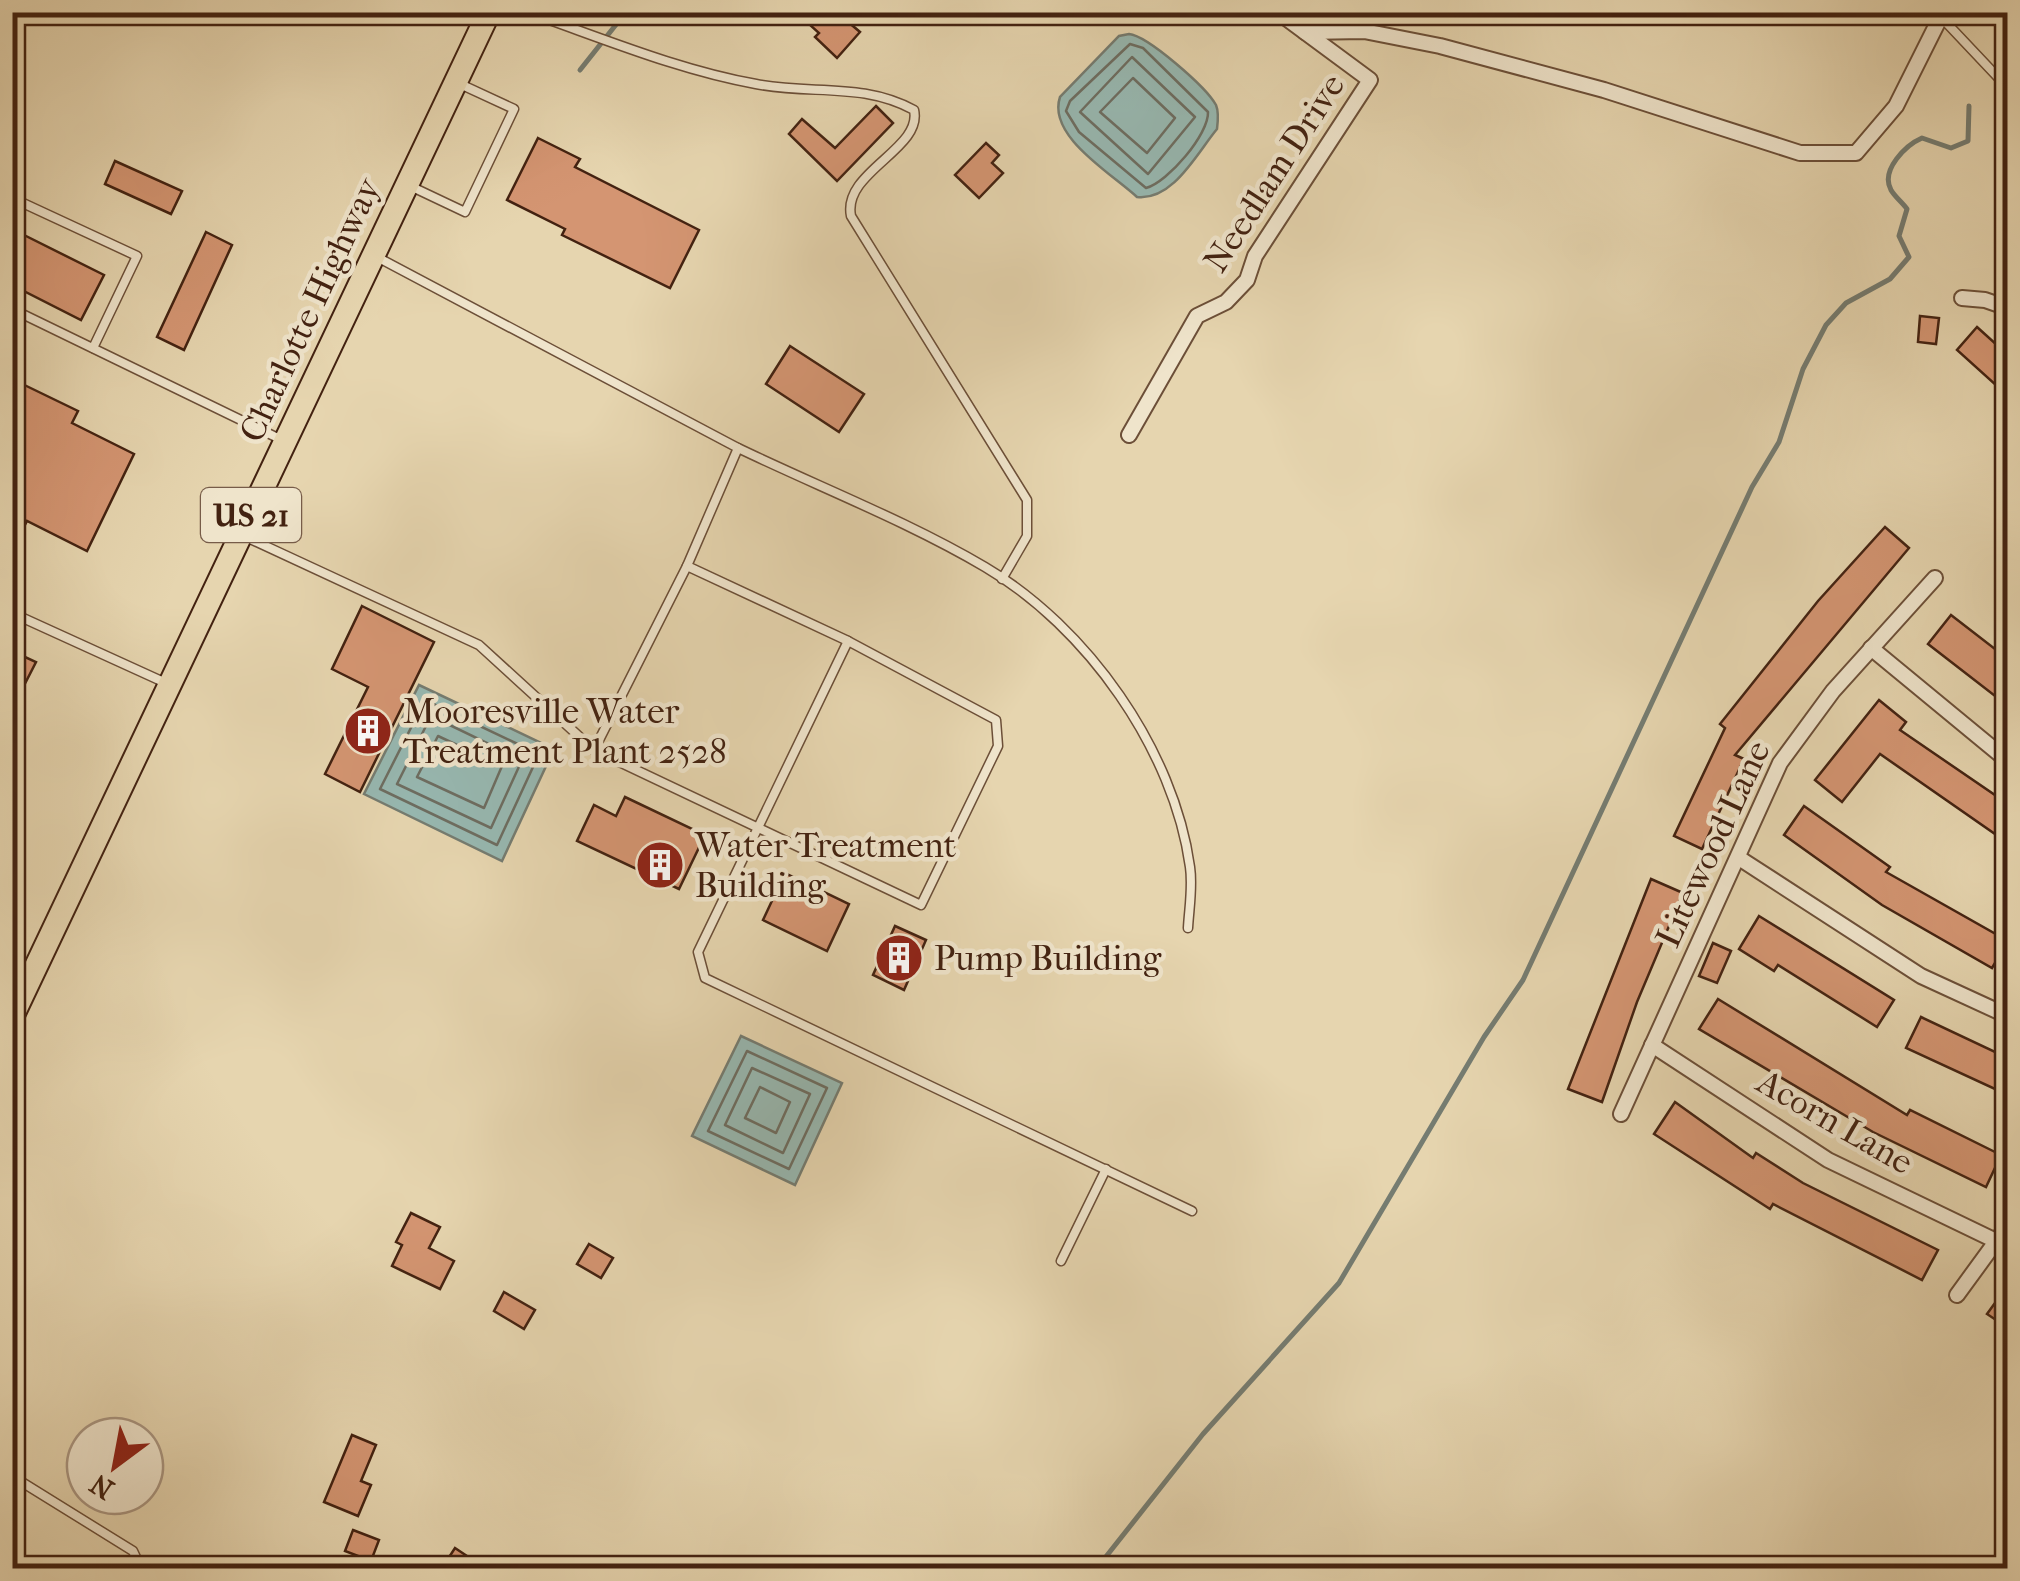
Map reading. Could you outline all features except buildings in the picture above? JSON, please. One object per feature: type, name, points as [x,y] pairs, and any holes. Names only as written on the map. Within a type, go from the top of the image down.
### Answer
[{"type":"main road","name":"Charlotte Highway","points":[[12,1016],[22,971],[170,685],[489,12]]},
{"type":"street","name":"Needlam Drive","points":[[1129,435],[1197,316],[1226,302],[1247,280],[1255,256],[1370,80],[1278,12]]},
{"type":"street","points":[[1305,32],[1364,31],[1440,46],[1604,90],[1800,153],[1856,152],[1896,106],[1941,14]]},
{"type":"street","points":[[1962,298],[2008,308]]},
{"type":"street","name":"Litewood Lane","points":[[1621,1114],[1740,858],[1780,762],[1871,648],[1935,578]]},
{"type":"street","points":[[1871,648],[2008,761]]},
{"type":"street","points":[[1740,858],[1921,976],[2008,1016]]},
{"type":"street","name":"Acorn Lane","points":[[1652,1045],[1828,1160],[1996,1241]]},
{"type":"street","points":[[1956,1295],[2008,1225]]},
{"type":"lane","points":[[527,12],[694,70],[759,85],[883,93],[914,110],[913,129],[852,194],[848,203],[850,216],[1027,500],[1027,536],[1002,579]]},
{"type":"lane","points":[[1941,14],[2008,88]]},
{"type":"lane","points":[[408,185],[466,212],[514,109],[456,82]]},
{"type":"lane","points":[[12,198],[138,256],[93,348]]},
{"type":"lane","points":[[374,256],[738,448],[1002,579],[1041,606],[1112,685],[1170,788],[1190,869],[1188,928]]},
{"type":"lane","points":[[12,309],[286,442]]},
{"type":"lane","points":[[594,750],[687,566],[738,448]]},
{"type":"lane","points":[[242,536],[479,645],[594,750],[920,905],[998,746],[996,720],[848,641],[687,566]]},
{"type":"lane","points":[[12,613],[170,685]]},
{"type":"lane","points":[[848,641],[698,952],[704,978],[1192,1210]]},
{"type":"lane","points":[[1061,1261],[1106,1169]]},
{"type":"lane","points":[[12,1476],[132,1551],[141,1568]]},
{"type":"water","points":[[1129,34],[1149,43],[1176,64],[1210,97],[1218,111],[1217,129],[1192,162],[1173,184],[1150,196],[1137,197],[1084,153],[1063,126],[1059,112],[1060,97],[1119,36]]},
{"type":"water","points":[[419,685],[554,749],[502,861],[364,794]]},
{"type":"water","points":[[741,1036],[842,1083],[795,1185],[692,1136]]},
{"type":"waterway","points":[[580,70],[626,12]]},
{"type":"waterway","points":[[1097,1568],[1203,1434],[1339,1283],[1484,1037],[1523,980],[1752,487],[1779,442],[1803,369],[1826,325],[1846,303],[1890,279],[1909,257],[1899,236],[1907,209],[1891,190],[1892,167],[1902,152],[1922,138],[1951,148],[1968,141],[1969,106]]},
{"type":"place","name":"Mooresville Water Treatment Plant 2528","points":[[368,731]]},
{"type":"place","name":"Water Treatment Building","points":[[660,865]]},
{"type":"place","name":"Pump Building","points":[[899,958]]}]
